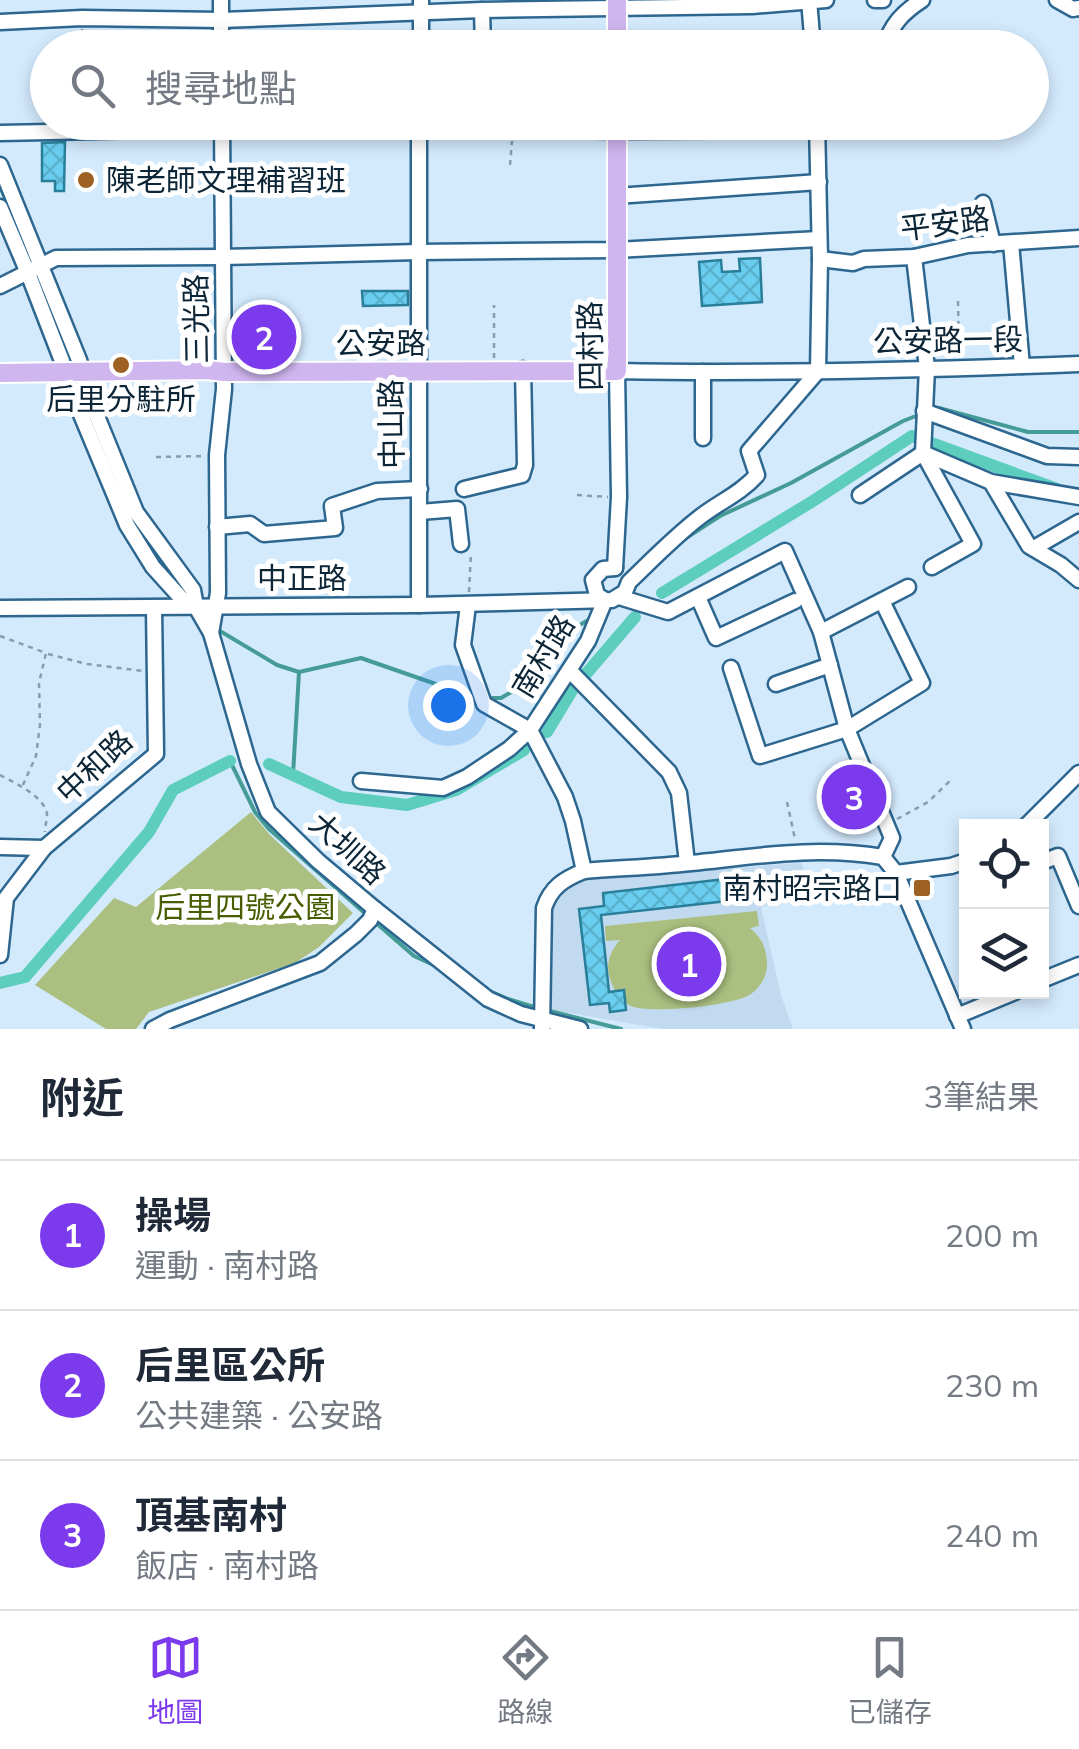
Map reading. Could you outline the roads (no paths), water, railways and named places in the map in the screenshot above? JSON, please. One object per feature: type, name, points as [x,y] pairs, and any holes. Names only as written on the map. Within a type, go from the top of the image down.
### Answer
[{"type":"main road","points":[[617,4],[618,30]]},
{"type":"main road","name":"四村路","points":[[616,140],[618,371]]},
{"type":"main road","name":"公安路","points":[[0,373],[618,371]]},
{"type":"street","points":[[221,0],[221,30]]},
{"type":"street","points":[[809,0],[811,30]]},
{"type":"street","points":[[0,22],[82,18],[221,20],[421,7],[482,10],[617,4],[752,6],[826,0]]},
{"type":"street","points":[[875,0],[883,0]]},
{"type":"street","points":[[891,30],[898,18],[922,0]]},
{"type":"street","points":[[1058,0],[1079,8]]},
{"type":"street","points":[[482,10],[483,30]]},
{"type":"street","points":[[0,133],[30,132]]},
{"type":"street","name":"三光路","points":[[211,633],[217,606],[217,456],[224,372],[222,140]]},
{"type":"street","name":"中山路","points":[[419,140],[419,605]]},
{"type":"street","points":[[818,140],[818,370]]},
{"type":"street","name":"大圳路","points":[[0,164],[16,201],[62,361],[74,373],[128,525],[154,567],[181,598],[196,607],[211,633],[249,764],[268,812],[375,909],[488,999],[542,1025],[580,1029]]},
{"type":"street","points":[[616,196],[819,182]]},
{"type":"street","points":[[0,206],[16,201]]},
{"type":"street","points":[[983,203],[992,244]]},
{"type":"street","name":"大圳路","points":[[0,206],[35,269]]},
{"type":"street","name":"平安路","points":[[820,259],[854,264],[968,246],[1079,238]]},
{"type":"street","points":[[0,286],[56,258],[616,250],[819,239]]},
{"type":"street","points":[[1011,243],[1022,366]]},
{"type":"street","points":[[914,257],[927,368],[922,453],[973,544],[932,567]]},
{"type":"street","name":"公安路一段","points":[[818,370],[1079,364]]},
{"type":"street","points":[[464,489],[522,475],[523,370]]},
{"type":"street","name":"公安路","points":[[618,371],[818,370]]},
{"type":"street","name":"南村路","points":[[584,871],[565,796],[530,730],[572,673],[612,599],[626,592],[629,582],[678,534],[704,513],[744,490],[757,475],[749,451],[818,370]]},
{"type":"street","name":"四村路","points":[[612,599],[598,596],[593,580],[604,569],[614,568],[619,497],[618,371]]},
{"type":"street","points":[[703,438],[704,372]]},
{"type":"street","points":[[924,411],[1048,456],[1079,458]]},
{"type":"street","points":[[922,453],[991,482],[1079,497]]},
{"type":"street","points":[[860,494],[922,453]]},
{"type":"street","points":[[991,482],[1030,546],[1079,580]]},
{"type":"street","points":[[217,528],[250,524],[264,534],[334,528],[332,506],[377,492],[420,489]]},
{"type":"street","points":[[420,512],[457,509],[466,549]]},
{"type":"street","points":[[1034,548],[1079,522]]},
{"type":"street","points":[[612,599],[668,612],[785,552],[821,632],[846,729],[892,838],[883,857]]},
{"type":"street","points":[[1061,565],[1079,556]]},
{"type":"street","points":[[614,568],[623,572],[629,582]]},
{"type":"street","points":[[821,632],[908,587]]},
{"type":"street","points":[[698,596],[716,638],[795,601]]},
{"type":"street","name":"中正路","points":[[0,608],[419,605],[612,599]]},
{"type":"street","points":[[731,668],[760,756],[846,729],[922,683],[882,601]]},
{"type":"street","points":[[361,781],[444,788],[467,778],[530,730],[484,704],[463,646],[468,604]]},
{"type":"street","name":"中和路","points":[[44,848],[156,754],[154,608]]},
{"type":"street","points":[[776,684],[830,664]]},
{"type":"street","points":[[572,673],[669,772],[680,793],[687,863]]},
{"type":"street","points":[[1033,819],[1079,772]]},
{"type":"street","points":[[0,847],[44,848]]},
{"type":"street","points":[[0,955],[6,898],[44,848]]},
{"type":"street","points":[[542,1025],[544,908],[556,886],[566,878],[584,871],[797,851],[847,851],[883,857],[896,873],[960,1022],[1002,999]]},
{"type":"street","points":[[1049,859],[1058,856],[1079,906]]},
{"type":"street","points":[[896,873],[959,863]]},
{"type":"street","points":[[152,1029],[320,963],[356,934],[375,909]]},
{"type":"street","points":[[1049,977],[1079,965]]},
{"type":"waterway","points":[[0,186],[33,265]]},
{"type":"waterway","points":[[36,273],[70,355]]},
{"type":"waterway","points":[[935,409],[1028,432],[1079,432]]},
{"type":"waterway","points":[[683,540],[720,516],[921,414]]},
{"type":"waterway","points":[[662,593],[912,436],[1057,489]]},
{"type":"waterway","points":[[134,519],[176,582]]},
{"type":"waterway","points":[[547,732],[573,689],[635,617]]},
{"type":"waterway","points":[[486,698],[501,698],[549,670],[571,630],[592,618]]},
{"type":"waterway","points":[[220,631],[277,665],[299,672],[361,658],[476,698]]},
{"type":"waterway","points":[[293,775],[299,672]]},
{"type":"waterway","points":[[269,764],[341,797],[407,805],[456,790],[524,750]]},
{"type":"waterway","points":[[230,761],[255,812],[269,829],[368,916]]},
{"type":"waterway","points":[[0,983],[25,977],[149,832],[173,790],[230,761]]},
{"type":"waterway","points":[[375,922],[414,956],[440,968]]},
{"type":"waterway","points":[[485,989],[537,1008]]},
{"type":"waterway","points":[[546,1010],[621,1029]]},
{"type":"place","name":"陳老師文理補習班","points":[[86,180]]},
{"type":"place","name":"后里區公所","points":[[264,337]]},
{"type":"place","name":"后里分駐所","points":[[121,365]]},
{"type":"place","name":"頂基南村","points":[[854,797]]},
{"type":"place","name":"南村昭宗路口","points":[[922,888]]},
{"type":"place","name":"操場","points":[[689,964]]},
{"type":"park label","name":"后里四號公園","points":[[245,907]]}]
